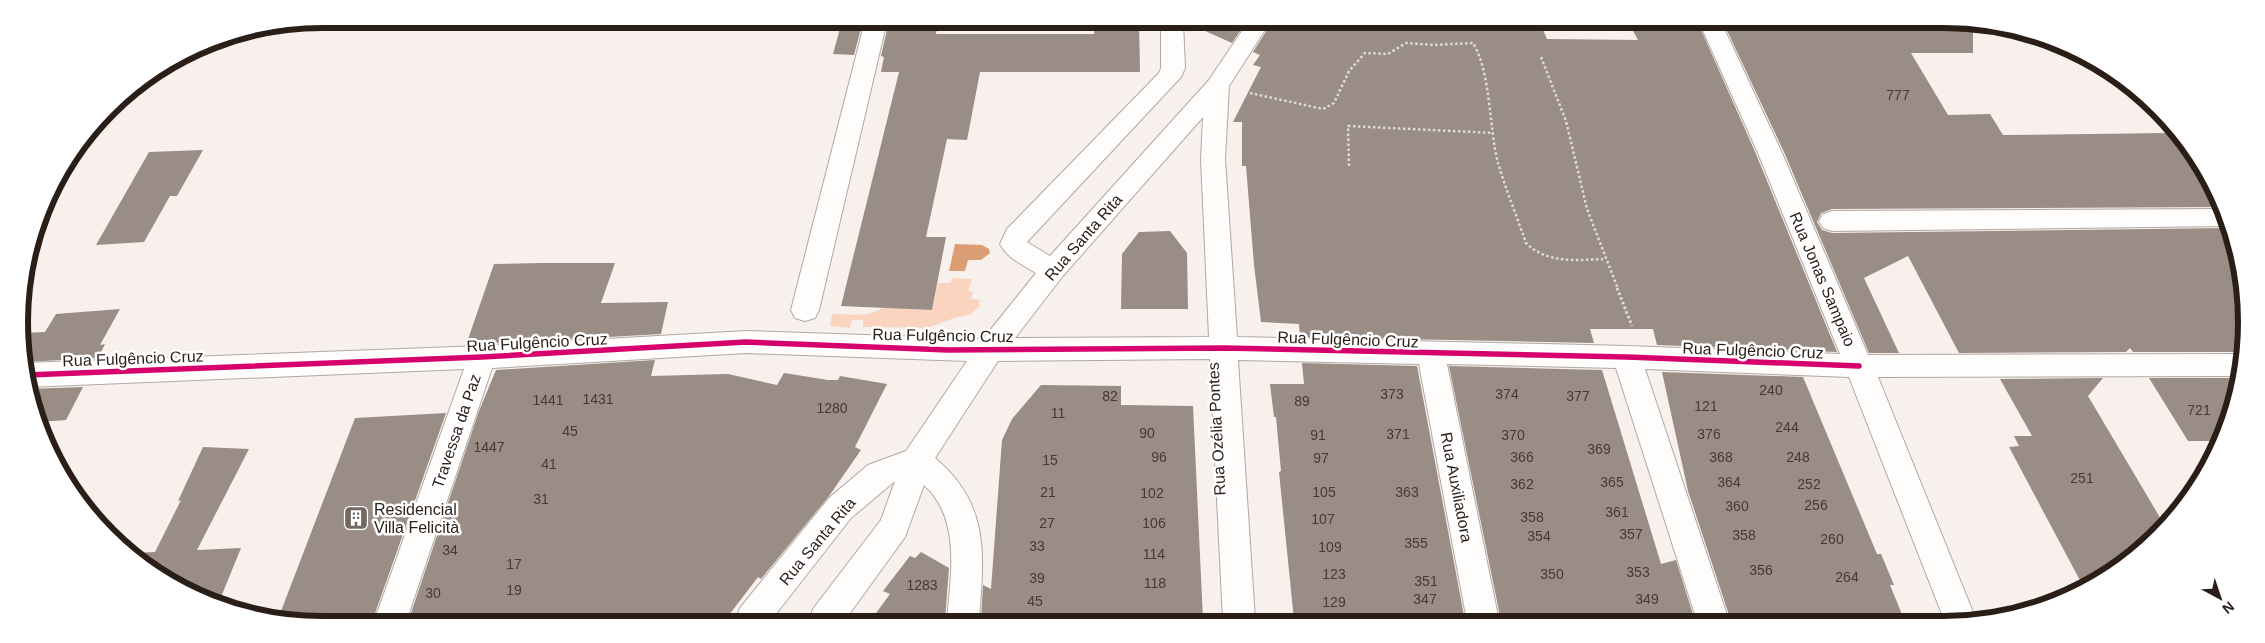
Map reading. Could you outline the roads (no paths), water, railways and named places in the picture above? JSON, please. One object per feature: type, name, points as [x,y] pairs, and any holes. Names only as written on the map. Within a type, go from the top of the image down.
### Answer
[{"type":"street","points":[[805,310],[874,28]]},
{"type":"street","points":[[1053,270],[1018,250],[1013,244],[1016,236],[1169,77],[1172,68],[1172,28]]},
{"type":"street","name":"Rua Santa Rita","points":[[828,616],[894,527],[917,460],[990,350],[1053,270],[1217,86],[1256,28]]},
{"type":"street","name":"Rua Jonas Sampaio","points":[[1713,28],[1770,153],[1859,366],[1958,615]]},
{"type":"street","name":"Rua Ozélia Pontes","points":[[1217,86],[1213,159],[1239,616]]},
{"type":"street","points":[[1832,221],[2219,218]]},
{"type":"street","name":"Rua Fulgêncio Cruz","points":[[32,375],[482,358],[746,342],[948,350],[1224,348],[1637,358],[1859,366],[2234,365]]},
{"type":"street","name":"Rua Auxiliadora","points":[[1431,354],[1482,616]]},
{"type":"street","name":"Travessa da Paz","points":[[392,616],[482,358]]},
{"type":"street","points":[[1637,358],[1712,616]]},
{"type":"street","points":[[917,460],[950,491],[964,524],[967,571],[963,616]]},
{"type":"street","name":"Rua Santa Rita","points":[[754,616],[840,508],[878,474],[917,460]]},
{"type":"place","name":"Residencial Villa Felicità","points":[[356,518]]}]
